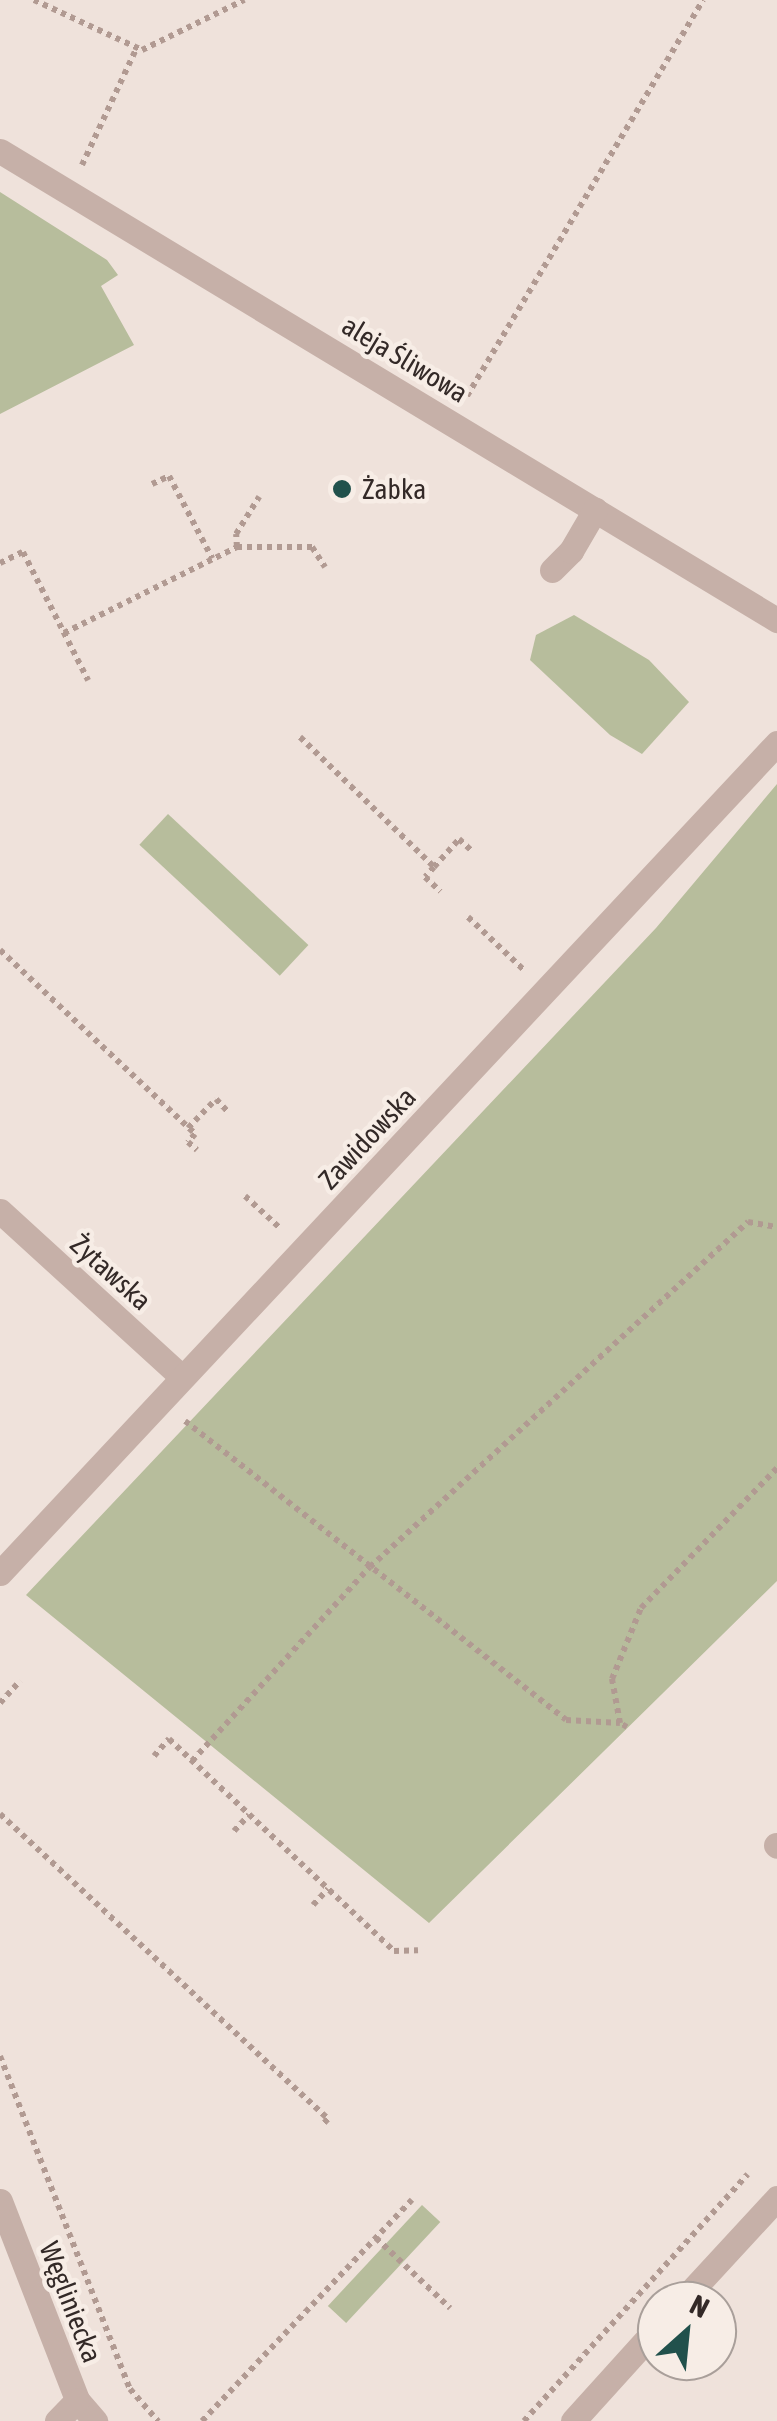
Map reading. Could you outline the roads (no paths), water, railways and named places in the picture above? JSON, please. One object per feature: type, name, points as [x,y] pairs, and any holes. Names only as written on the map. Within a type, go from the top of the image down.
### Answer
[{"type":"street","name":"aleja Śliwowa","points":[[0,151],[777,620]]},
{"type":"street","points":[[552,570],[572,552],[595,510]]},
{"type":"street","name":"Zawidowska","points":[[0,1574],[777,742]]},
{"type":"street","name":"Żytawska","points":[[0,1211],[182,1378]]},
{"type":"street","points":[[700,2281],[777,2198]]},
{"type":"street","name":"Węgliniecka","points":[[0,2201],[77,2400],[94,2421]]},
{"type":"street","points":[[573,2421],[637,2350]]},
{"type":"street","points":[[57,2421],[77,2400]]},
{"type":"place","name":"Żabka","points":[[342,489]]}]
